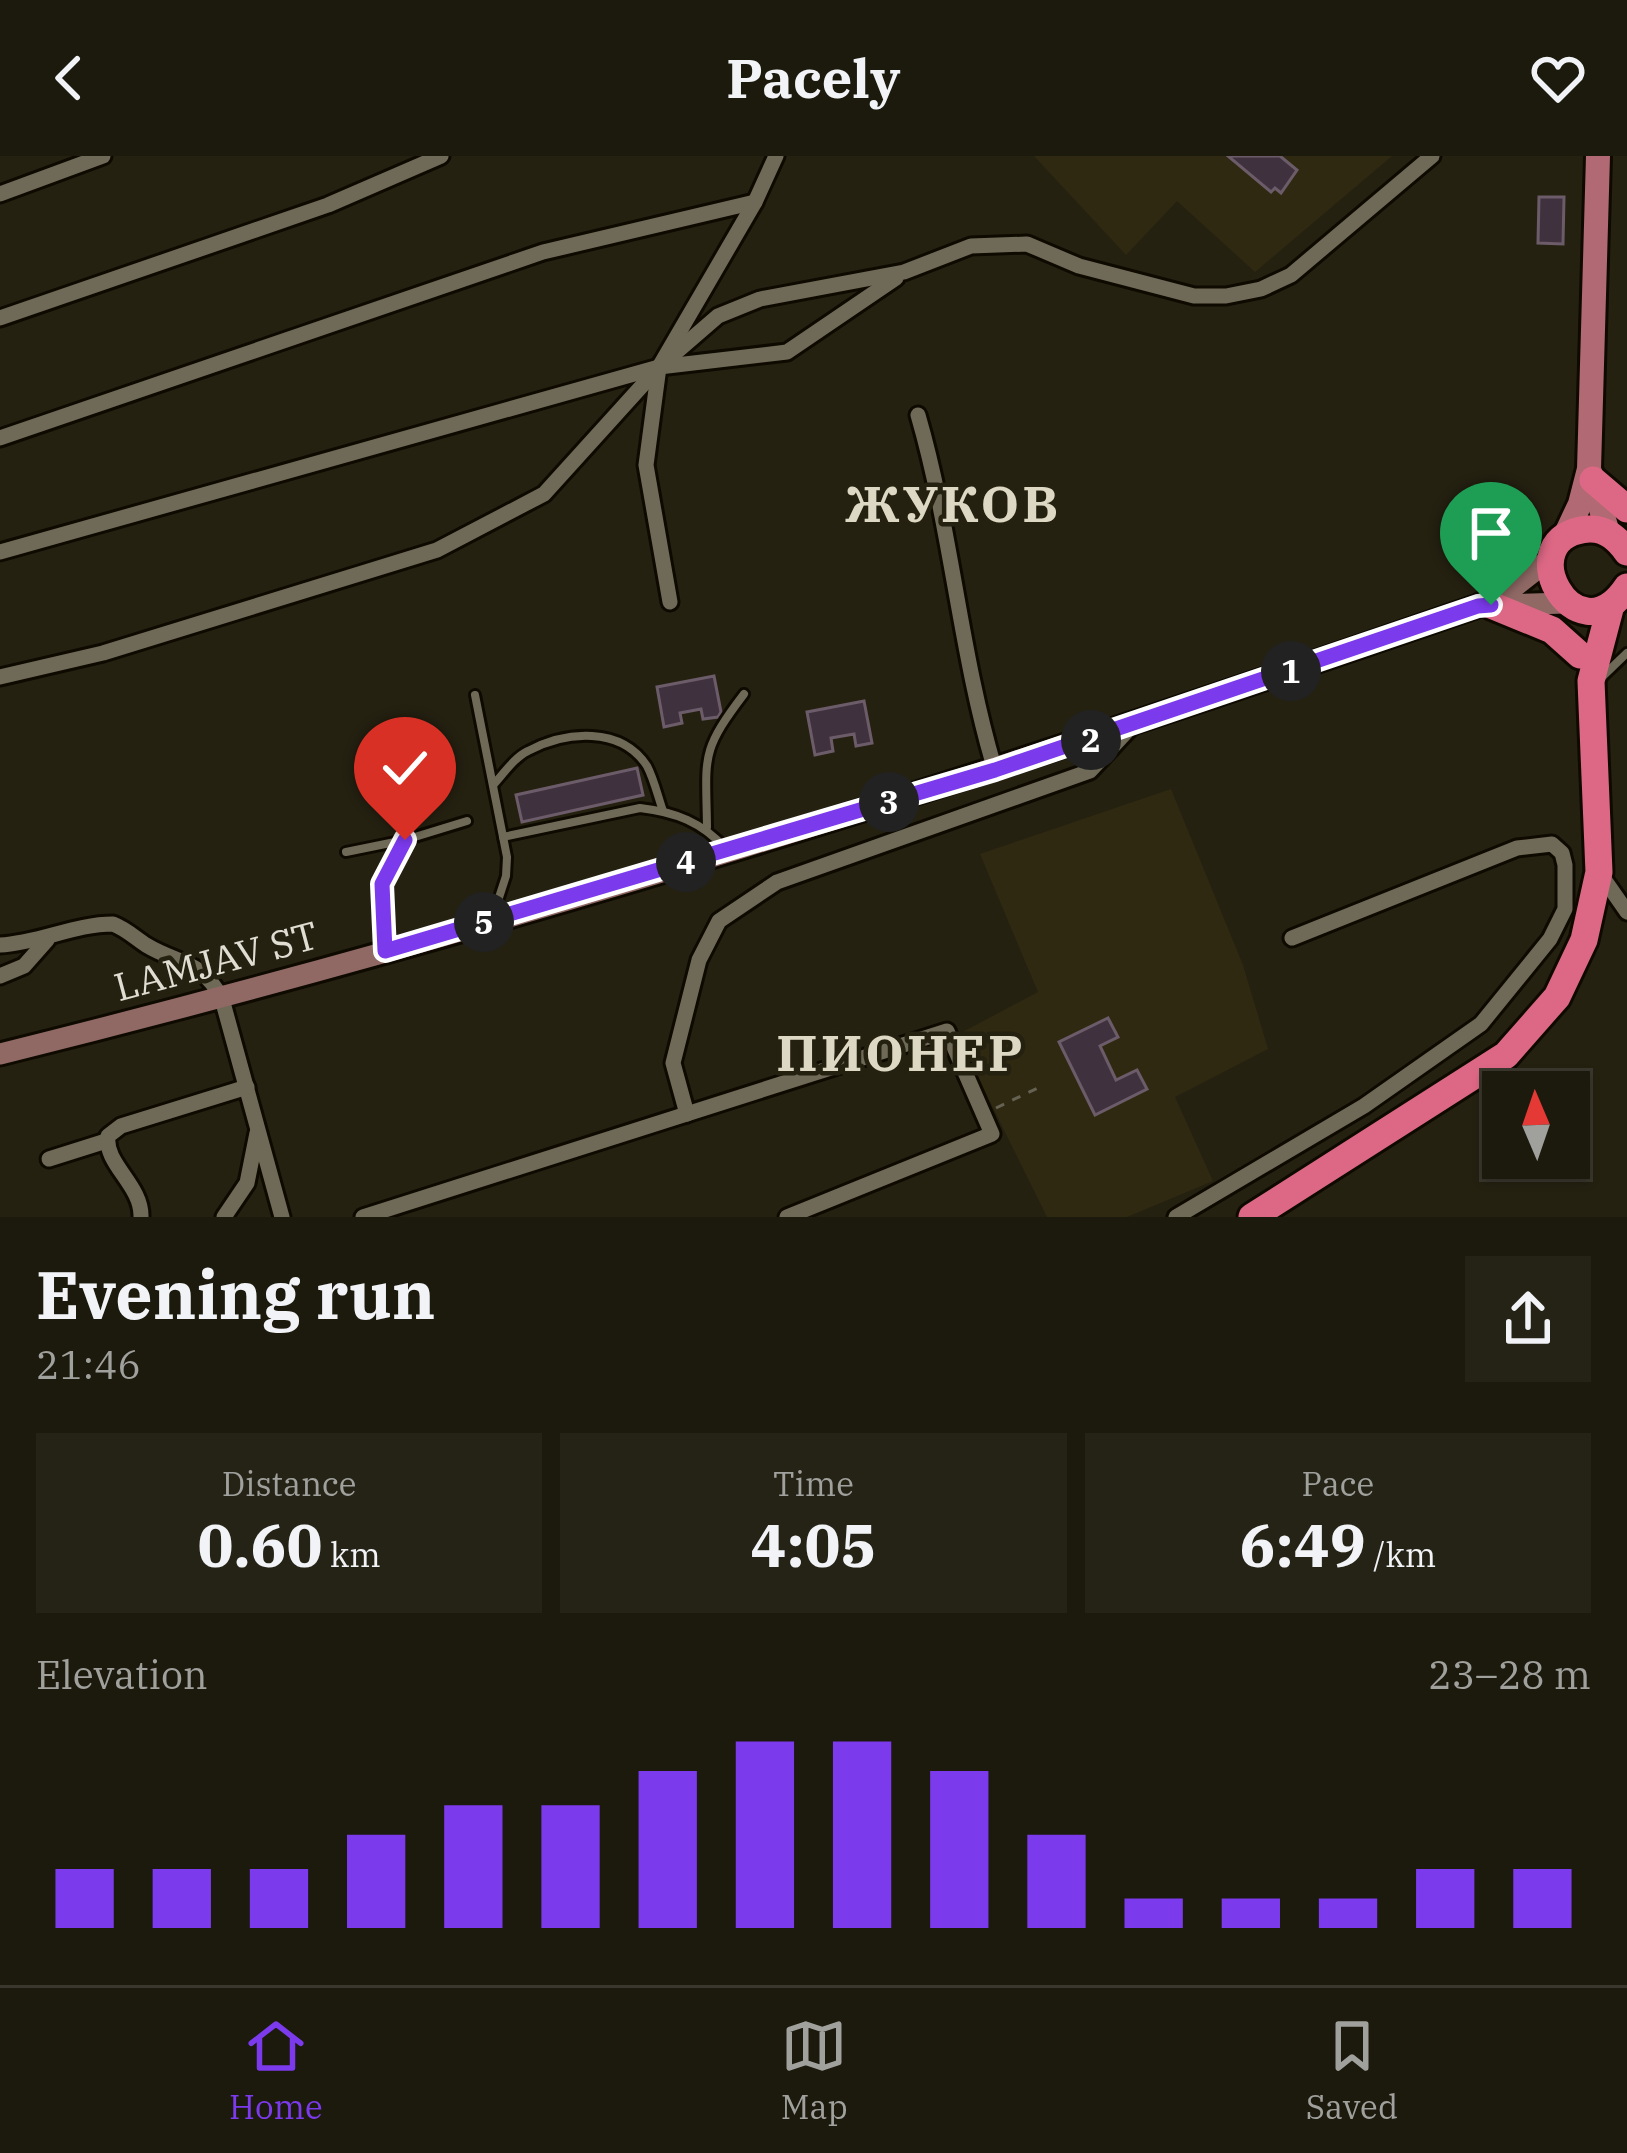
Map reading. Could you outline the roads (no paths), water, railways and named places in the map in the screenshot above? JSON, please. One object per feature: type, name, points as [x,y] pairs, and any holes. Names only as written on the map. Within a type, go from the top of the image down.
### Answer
[{"type":"highway","points":[[1591,475],[1627,509]]},
{"type":"highway","points":[[1252,1217],[1506,1055],[1537,1024],[1574,966],[1599,872],[1588,675],[1576,643],[1571,605],[1552,582],[1558,548],[1586,529],[1620,540]]},
{"type":"highway","points":[[1571,605],[1600,609],[1619,596]]},
{"type":"highway","points":[[1588,675],[1619,596]]},
{"type":"highway","points":[[1485,606],[1552,630],[1588,675]]},
{"type":"main road","points":[[1558,548],[1591,475],[1598,156]]},
{"type":"main road","points":[[1591,475],[1620,540]]},
{"type":"street","points":[[0,194],[103,156]]},
{"type":"street","points":[[0,318],[328,206],[441,156]]},
{"type":"street","points":[[670,602],[646,464],[659,367],[755,202],[776,156]]},
{"type":"street","points":[[0,677],[103,652],[437,550],[544,494],[659,367],[718,316],[760,299],[904,272],[971,245],[1027,244],[1079,266],[1194,296],[1261,289],[1291,275],[1432,156]]},
{"type":"street","points":[[0,439],[543,252],[755,202]]},
{"type":"street","points":[[0,552],[659,367],[787,352],[904,272]]},
{"type":"street","points":[[919,415],[939,486],[978,715],[995,770]]},
{"type":"street","points":[[1485,606],[1526,579],[1558,548]]},
{"type":"street","points":[[1485,606],[1571,605]]},
{"type":"street","name":"LAMJAV ST","points":[[0,1054],[222,999],[995,770],[1485,606]]},
{"type":"street","points":[[687,1114],[673,1063],[698,959],[719,921],[777,882],[1090,771],[1131,727]]},
{"type":"street","points":[[1176,1217],[1364,1106],[1481,1024],[1550,939],[1565,909],[1562,853],[1552,844],[1516,848],[1292,938]]},
{"type":"street","points":[[1599,872],[1627,912]]},
{"type":"street","points":[[0,945],[47,940],[113,923],[147,946],[206,974],[222,999],[282,1217]]},
{"type":"street","points":[[0,976],[24,966],[47,940]]},
{"type":"street","points":[[363,1217],[947,1031],[992,1134],[787,1217]]},
{"type":"street","points":[[49,1159],[106,1141],[121,1126],[247,1088]]},
{"type":"street","points":[[224,1217],[247,1183],[258,1127]]},
{"type":"street","points":[[106,1141],[138,1196],[141,1217]]},
{"type":"lane","points":[[1588,675],[1627,653]]},
{"type":"lane","points":[[707,827],[705,755],[715,732],[744,694]]},
{"type":"lane","points":[[475,695],[503,837],[506,876],[491,920]]},
{"type":"lane","points":[[493,785],[524,752],[560,740],[603,736],[624,741],[647,767],[663,811]]},
{"type":"lane","points":[[503,837],[619,809],[663,811],[707,827],[727,850]]},
{"type":"lane","points":[[346,852],[467,821]]},
{"type":"lane","points":[[385,951],[382,884],[405,840]]},
{"type":"district","name":"ЖУКОВ","points":[[953,504]]},
{"type":"district","name":"ПИОНЕР","points":[[901,1053]]}]
